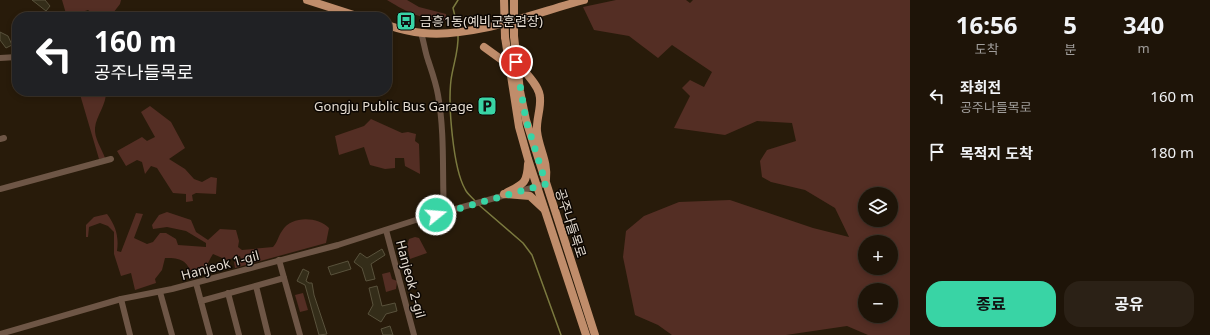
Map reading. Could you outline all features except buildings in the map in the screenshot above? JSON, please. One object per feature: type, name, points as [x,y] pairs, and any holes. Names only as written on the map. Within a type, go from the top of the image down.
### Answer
[{"type":"main road","points":[[307,0],[344,12]]},
{"type":"main road","name":"공주나들목로","points":[[504,0],[505,37],[519,127],[528,160],[542,185],[595,335]]},
{"type":"main road","name":"공주나들목로","points":[[514,0],[514,36],[520,91],[526,120],[542,185],[546,212],[586,335]]},
{"type":"main road","points":[[392,26],[422,33],[451,34],[474,30],[584,0]]},
{"type":"main road","points":[[484,47],[502,60]]},
{"type":"main road","points":[[527,74],[535,84],[540,97],[537,123],[539,141],[547,166],[542,185]]},
{"type":"main road","points":[[504,194],[525,181],[528,176],[528,160]]},
{"type":"main road","points":[[504,194],[530,196],[546,212]]},
{"type":"street","points":[[422,33],[439,97],[444,164],[442,181],[444,212]]},
{"type":"street","points":[[0,58],[12,57]]},
{"type":"street","points":[[0,190],[111,160]]},
{"type":"street","name":"Hanjeok 1-gil","points":[[0,334],[121,300],[196,283],[338,245],[504,194],[542,185]]},
{"type":"street","name":"Hanjeok 2-gil","points":[[386,230],[414,335]]},
{"type":"street","points":[[279,260],[300,335]]},
{"type":"street","points":[[201,301],[284,278]]},
{"type":"street","points":[[196,283],[210,335]]},
{"type":"street","points":[[256,286],[268,335]]},
{"type":"street","points":[[160,292],[172,335]]},
{"type":"street","points":[[228,293],[239,335]]},
{"type":"street","points":[[121,300],[130,335]]},
{"type":"shaded area","points":[[62,0],[121,0],[114,12],[91,12],[88,10],[85,12],[66,12]]},
{"type":"shaded area","points":[[387,0],[407,0],[419,7],[446,14],[446,21],[415,15]]},
{"type":"shaded area","points":[[616,0],[686,0],[690,3],[693,0],[910,0],[910,335],[868,335],[847,326],[786,335],[672,335],[658,325],[635,315],[623,257],[626,231],[644,216],[679,202],[730,200],[813,228],[849,237],[835,208],[805,190],[771,182],[762,177],[760,161],[767,150],[796,141],[792,123],[757,121],[725,135],[674,128],[690,96],[682,88],[690,80],[704,87],[712,72],[672,45],[658,58],[629,36],[594,30],[583,7]]},
{"type":"shaded area","points":[[80,96],[106,96],[95,128],[97,140],[105,158],[99,159]]},
{"type":"shaded area","points":[[150,106],[171,122],[185,148],[169,159],[185,169],[194,179],[202,182],[211,177],[217,178],[216,194],[196,193],[192,195],[193,201],[186,202],[186,194],[173,193],[157,168],[151,166],[145,174],[142,162],[137,160],[126,166],[117,151],[142,137],[147,141],[155,137],[141,112]]},
{"type":"shaded area","points":[[371,119],[402,133],[408,132],[416,134],[415,141],[419,144],[420,174],[405,166],[404,158],[395,158],[395,168],[385,169],[370,165],[364,147],[339,155],[335,136],[364,126]]},
{"type":"shaded area","points":[[167,212],[191,220],[196,232],[208,240],[220,229],[236,230],[239,241],[238,247],[242,250],[273,247],[286,226],[298,220],[312,220],[324,224],[329,228],[326,243],[235,268],[234,262],[241,259],[240,256],[227,260],[213,254],[202,273],[190,280],[189,269],[184,262],[176,258],[165,258],[162,270],[155,279],[156,283],[135,290],[131,273],[121,276],[114,254],[114,232],[108,226],[100,223],[89,227],[88,237],[86,237],[86,225],[94,217],[107,214],[113,223],[116,232],[118,241],[117,251],[121,252],[136,213],[143,214],[134,238],[147,244],[153,242],[160,233],[166,233],[176,239],[178,245],[206,247],[206,243],[186,231],[167,227],[153,229],[152,225],[159,215]]},
{"type":"shaded area","points":[[415,237],[419,238],[427,253],[410,259],[407,246],[409,239]]},
{"type":"shaded area","points":[[390,272],[392,279],[397,281],[396,289],[386,292],[382,274]]},
{"type":"shaded area","points":[[303,293],[308,310],[300,312],[295,295]]},
{"type":"waterway","points":[[458,0],[453,8],[458,29]]},
{"type":"waterway","points":[[458,35],[458,46],[450,91],[452,136],[457,167],[461,179],[466,191],[475,201]]},
{"type":"waterway","points":[[479,205],[523,243],[532,255],[561,335]]},
{"type":"place","name":"금흥1동(예비군훈련장)","points":[[406,21]]},
{"type":"place","name":"Gongju Public Bus Garage","points":[[487,106]]},
{"type":"route","points":[[436,215],[504,194],[546,184],[526,120],[516,62]]}]
